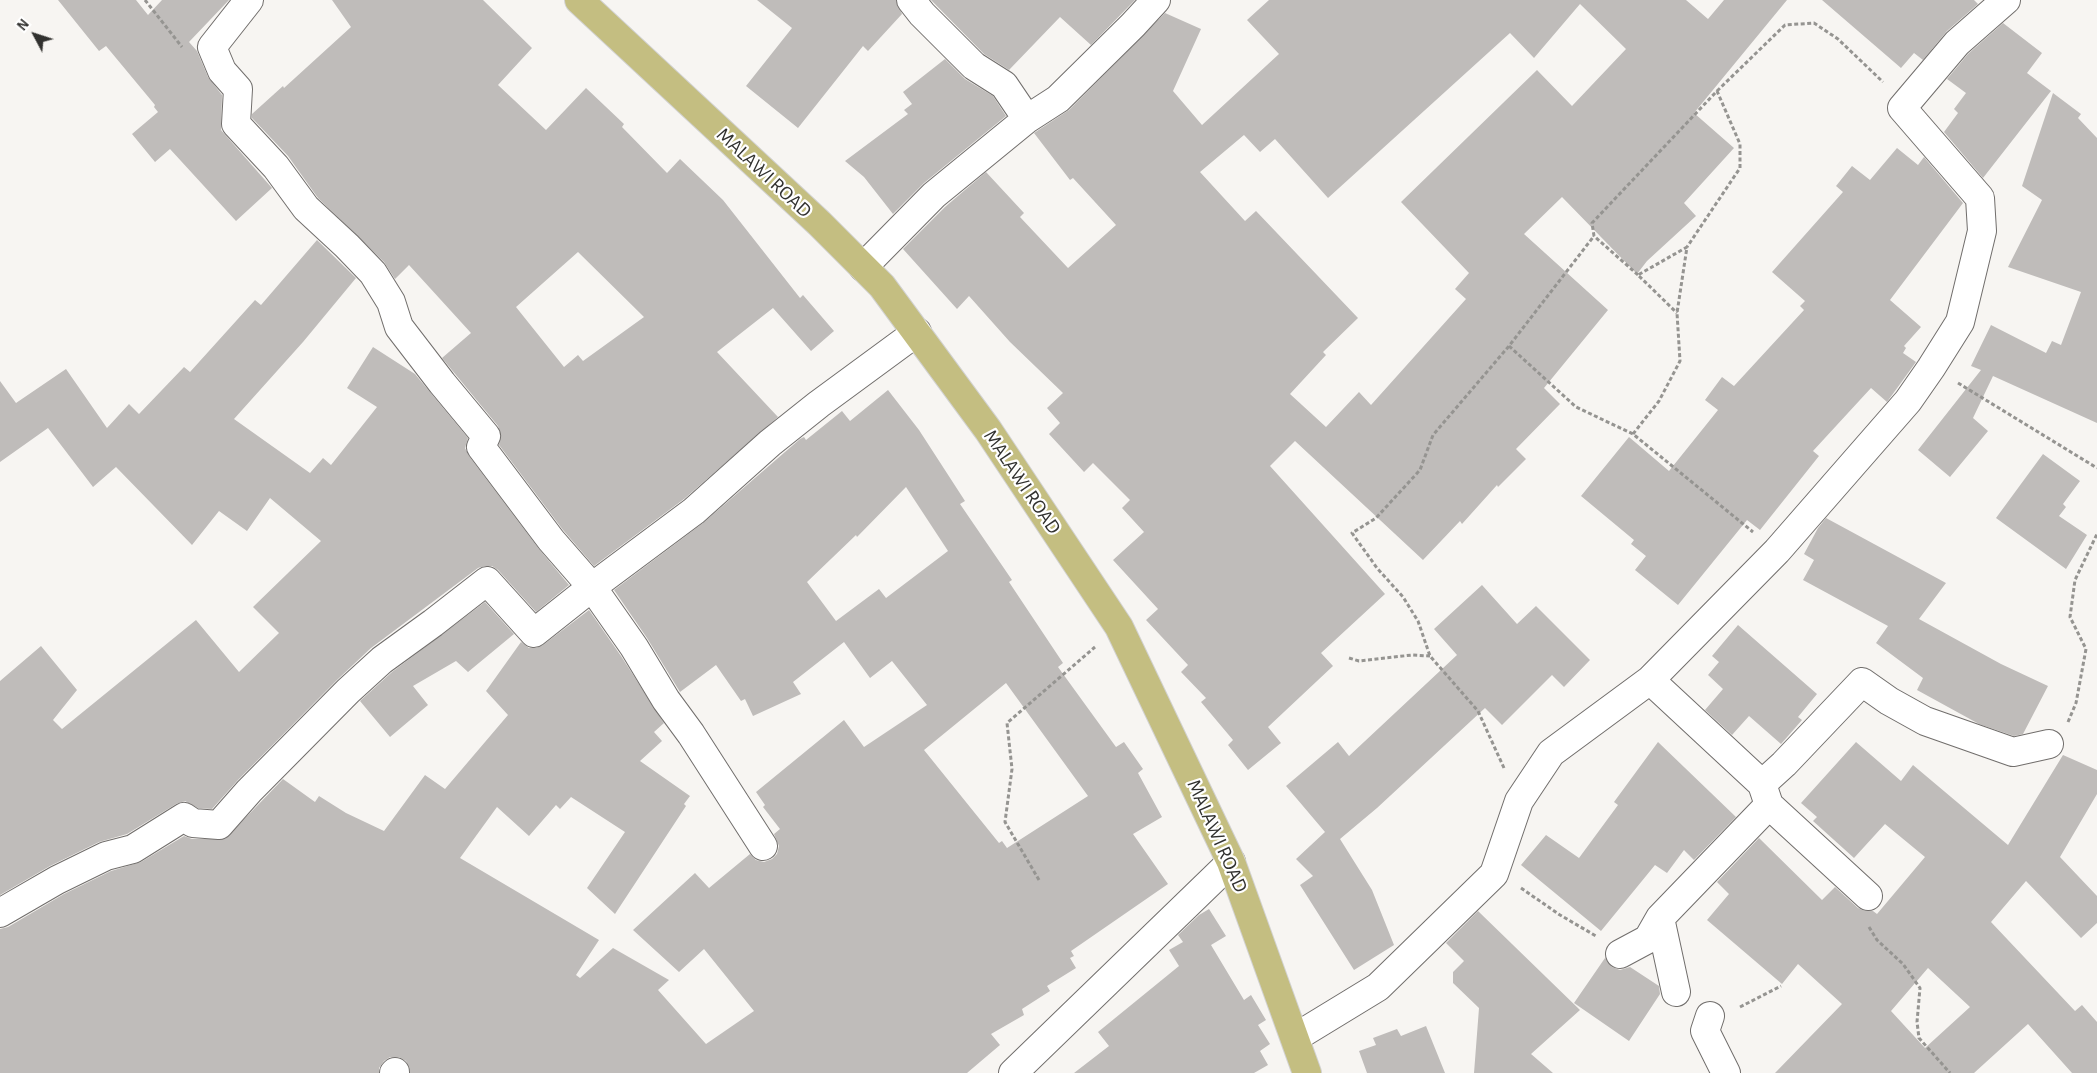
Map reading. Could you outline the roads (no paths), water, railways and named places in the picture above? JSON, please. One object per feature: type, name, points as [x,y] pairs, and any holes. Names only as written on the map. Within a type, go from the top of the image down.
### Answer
[{"type":"main road","name":"MALAWI ROAD","points":[[579,0],[882,286],[988,430],[1119,627],[1232,862],[1296,1037],[1307,1073]]},
{"type":"street","points":[[248,0],[212,46],[222,71],[238,88],[236,124],[276,167],[306,208],[347,246],[372,273],[390,302],[399,327],[486,436],[481,447],[551,540],[592,587],[634,647],[666,700],[691,734],[763,846]]},
{"type":"street","points":[[911,0],[922,14],[974,66],[1004,85],[1028,119]]},
{"type":"street","points":[[863,267],[934,195],[1028,119],[1058,99],[1156,0]]},
{"type":"street","points":[[1296,1037],[1378,987],[1494,874],[1519,801],[1551,753],[1650,680],[1777,551],[1908,401],[1931,368],[1960,322],[1982,231],[1980,198],[1902,108],[1957,43],[2006,0]]},
{"type":"street","points":[[0,914],[57,880],[106,856],[133,849],[184,818],[192,824],[219,826],[249,791],[348,691],[382,660],[433,624],[487,581],[534,633],[694,511],[770,443],[819,404],[917,332]]},
{"type":"street","points":[[1650,680],[1868,896]]},
{"type":"street","points":[[1620,954],[1648,939],[1660,918],[1754,818],[1765,794],[1784,764],[1862,682],[1889,701],[1925,721],[2013,752],[2049,744]]},
{"type":"street","points":[[1013,1073],[1232,862]]},
{"type":"street","points":[[1660,918],[1676,992]]},
{"type":"street","points":[[1710,1016],[1705,1031],[1726,1073]]}]
